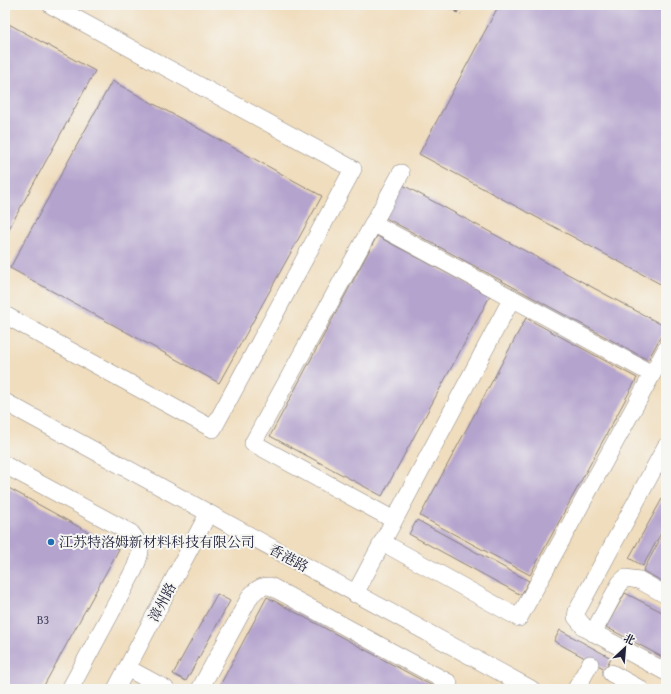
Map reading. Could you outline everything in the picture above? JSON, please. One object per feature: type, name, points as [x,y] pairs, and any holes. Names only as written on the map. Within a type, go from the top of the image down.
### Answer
[{"type":"street","points":[[5,315],[213,429],[353,170],[51,5]]},
{"type":"street","points":[[394,520],[253,443],[401,173]]},
{"type":"street","points":[[373,223],[652,374]]},
{"type":"street","points":[[355,594],[512,298]]},
{"type":"street","points":[[382,542],[519,618],[666,349]]},
{"type":"street","name":"香港路","points":[[7,409],[208,514],[531,689]]},
{"type":"street","points":[[666,446],[577,611],[576,617],[580,623],[593,633],[666,672]]},
{"type":"street","points":[[5,465],[131,533],[140,543],[141,554],[134,570],[70,689]]},
{"type":"street","name":"漳州路","points":[[116,689],[208,514]]},
{"type":"street","points":[[593,633],[620,583],[625,578],[640,580],[666,595]]},
{"type":"street","points":[[200,689],[251,595],[263,586],[270,586],[449,682],[445,689]]},
{"type":"street","points":[[576,689],[590,664]]},
{"type":"street","points":[[127,668],[166,689]]},
{"type":"street","points":[[611,673],[640,689]]},
{"type":"path","points":[[444,5],[461,14]]},
{"type":"building","points":[[499,5],[666,5],[666,287],[419,154]]},
{"type":"building","points":[[5,22],[95,71],[5,236]]},
{"type":"building","points":[[112,81],[322,196],[219,383],[10,268]]},
{"type":"building","points":[[401,184],[666,327],[648,360],[384,217]]},
{"type":"building","points":[[377,236],[490,296],[382,496],[270,436]]},
{"type":"building","points":[[526,318],[637,378],[530,575],[420,516]]},
{"type":"building","points":[[5,486],[119,549],[42,689],[5,689]]},
{"type":"building","points":[[662,499],[666,501],[666,524],[643,566],[629,558]]},
{"type":"building","points":[[417,520],[529,581],[521,595],[409,534]]},
{"type":"building","points":[[666,528],[666,583],[643,571]]},
{"type":"building","points":[[625,593],[666,614],[666,659],[606,627]]},
{"type":"building","points":[[217,594],[230,601],[186,681],[173,674]]},
{"type":"building","points":[[267,597],[438,689],[218,689]]},
{"type":"building","points":[[560,630],[611,658],[605,669],[554,641]]},
{"type":"place","name":"江苏特洛姆新材料科技有限公司","points":[[51,542]]}]
